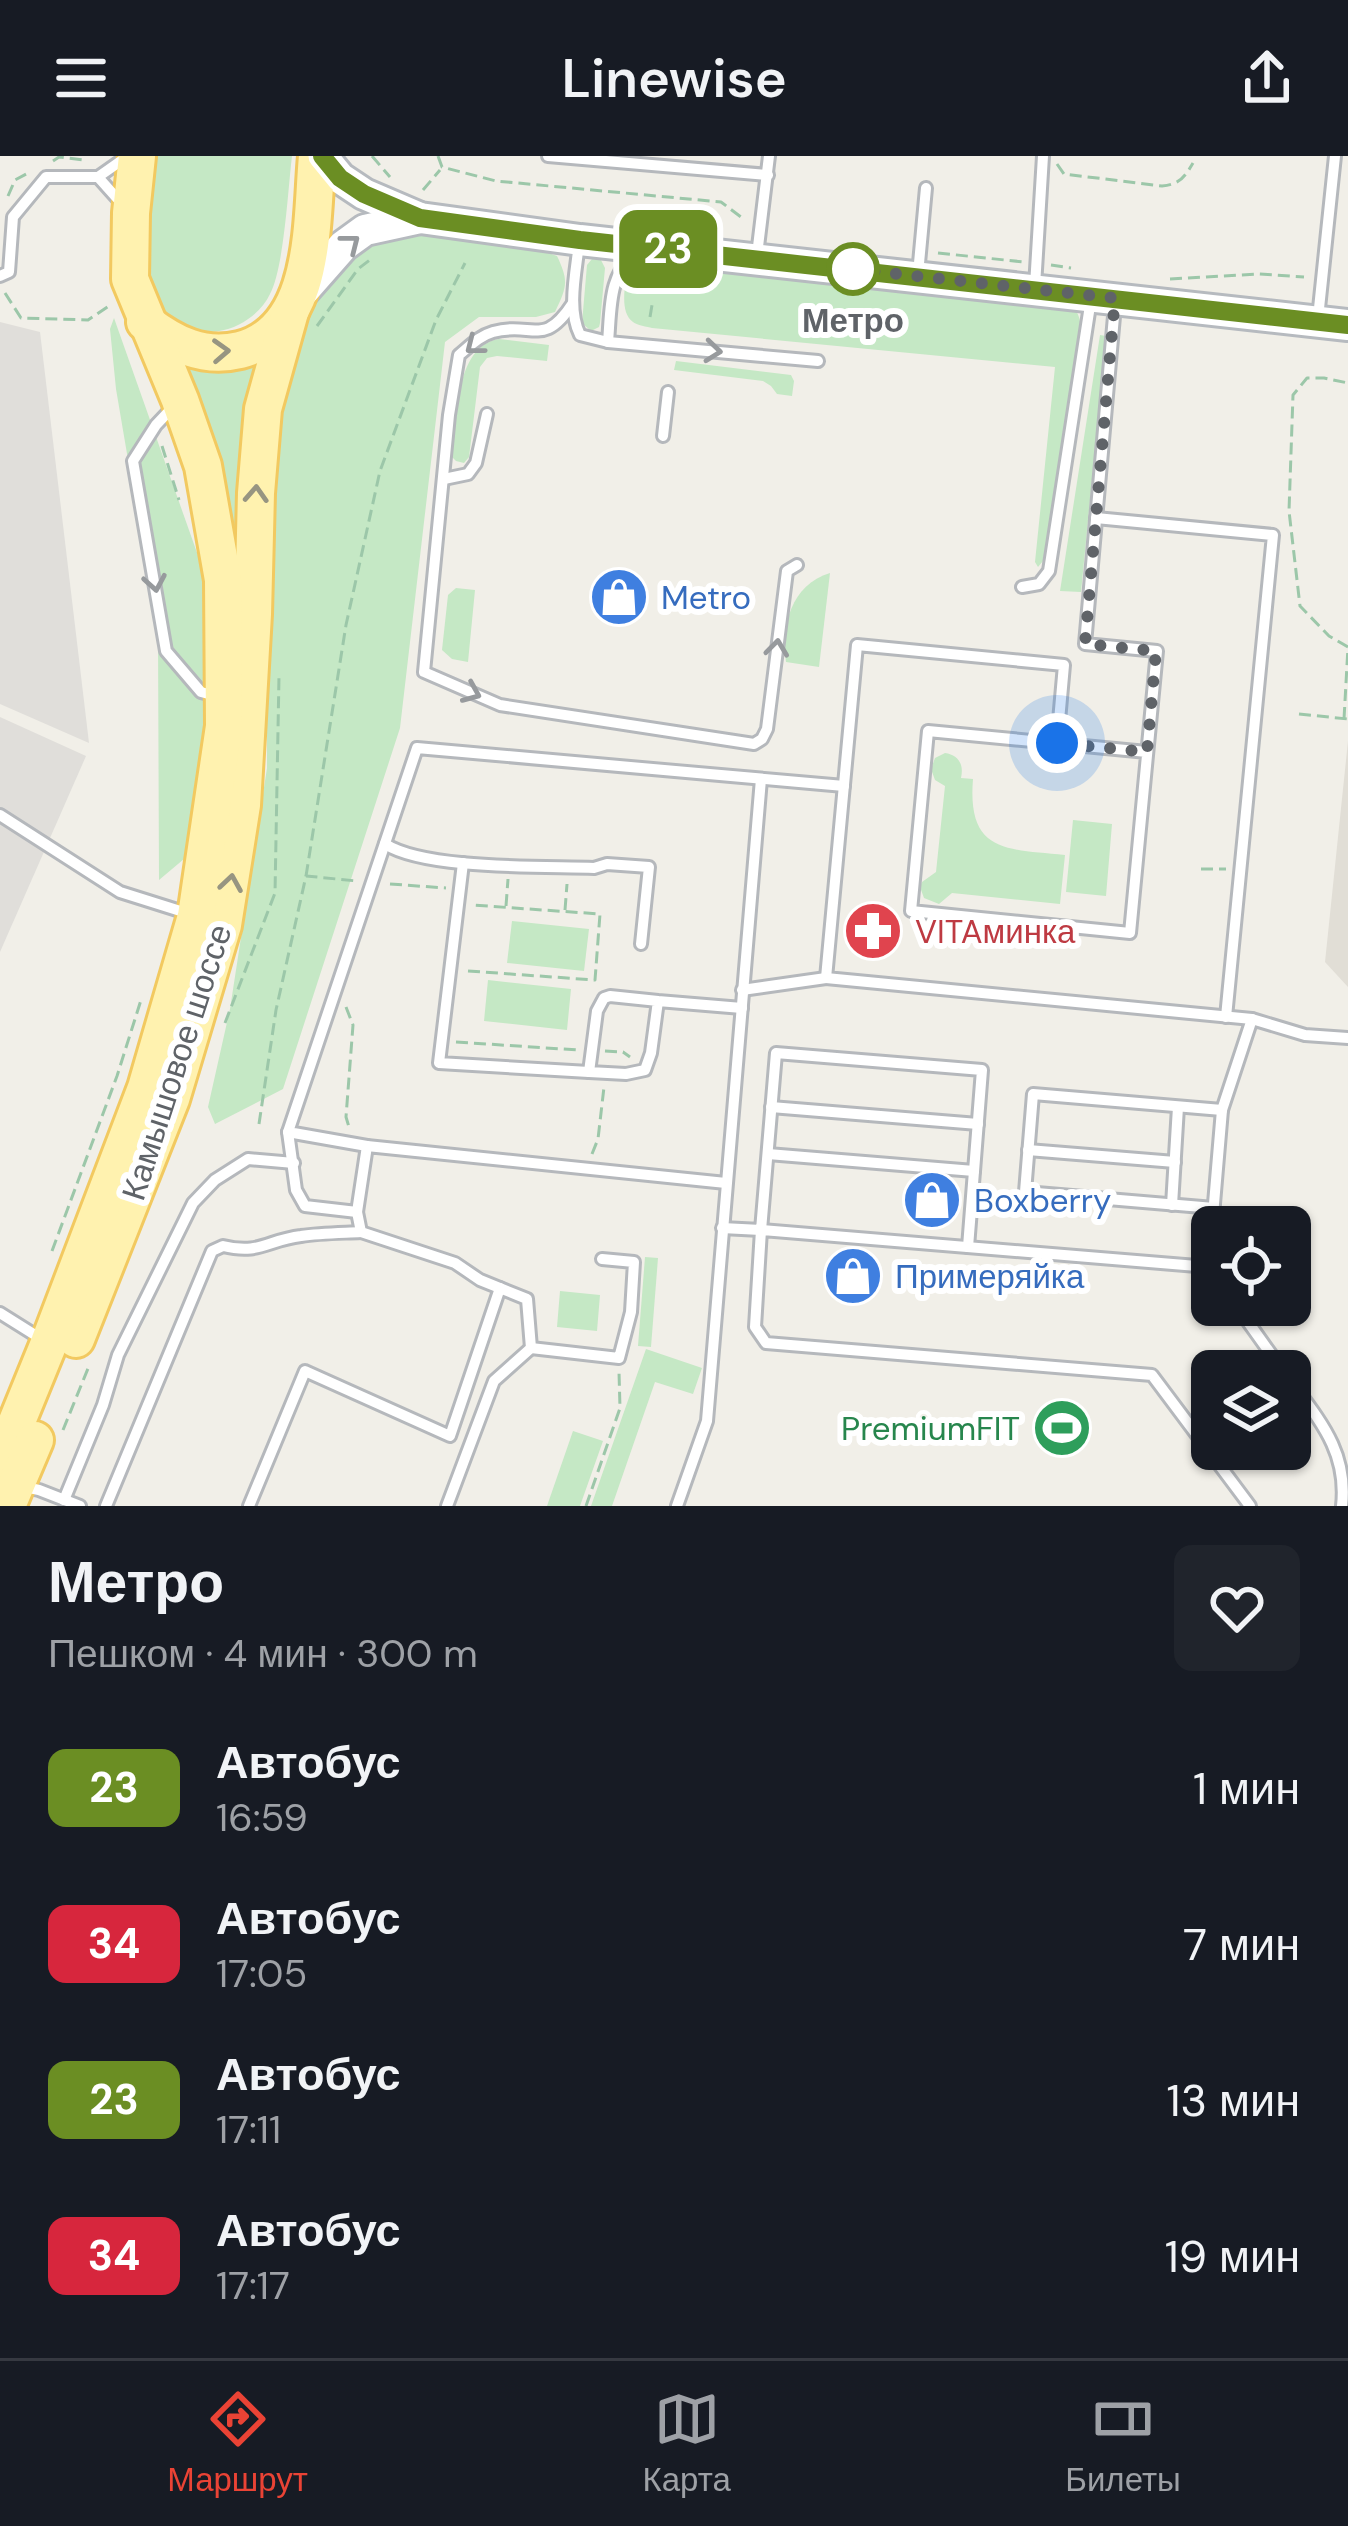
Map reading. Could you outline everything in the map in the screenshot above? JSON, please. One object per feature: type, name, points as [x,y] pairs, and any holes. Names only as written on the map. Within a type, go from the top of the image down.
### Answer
[{"type":"main road","name":"Камышовое шоссе","points":[[8,1485],[50,1342],[146,1088],[196,916],[225,712],[223,580],[203,466],[130,279],[137,156]]},
{"type":"main road","name":"Камышовое шоссе","points":[[8,1485],[171,1099],[223,925],[242,805],[263,409],[299,316],[320,156]]},
{"type":"main road","points":[[320,156],[364,194],[420,218],[580,240],[644,246],[758,246],[1035,276],[1333,323]]},
{"type":"main road","points":[[146,322],[167,338],[206,353],[255,346],[299,316],[344,247],[365,230],[420,218]]},
{"type":"lane","points":[[0,276],[8,272],[14,217],[46,176],[98,177],[128,156]]},
{"type":"lane","points":[[548,156],[768,175]]},
{"type":"lane","points":[[758,246],[769,156]]},
{"type":"lane","points":[[1035,276],[1043,156]]},
{"type":"lane","points":[[1333,323],[1322,279],[1335,156]]},
{"type":"lane","points":[[98,177],[131,213]]},
{"type":"lane","points":[[920,264],[926,188]]},
{"type":"lane","points":[[580,240],[573,303],[580,335],[608,342],[818,362]]},
{"type":"lane","points":[[608,342],[614,280],[623,263],[644,246]]},
{"type":"lane","points":[[1096,288],[1096,518],[1085,644],[1156,651],[1147,752],[1130,933],[911,911],[928,730],[1147,752]]},
{"type":"lane","points":[[1022,587],[1040,584],[1049,572],[1096,288]]},
{"type":"lane","points":[[573,303],[561,322],[550,329],[499,330],[480,337],[459,355],[424,672],[500,705],[754,744],[767,729],[788,571],[797,565]]},
{"type":"lane","points":[[663,436],[668,392]]},
{"type":"lane","points":[[180,400],[156,425],[133,461],[166,651],[225,712]]},
{"type":"lane","points":[[444,478],[468,474],[476,463],[487,414]]},
{"type":"lane","points":[[1096,518],[1273,535],[1226,1017]]},
{"type":"lane","points":[[826,978],[857,645],[1064,665],[1057,743]]},
{"type":"lane","points":[[356,1212],[305,1206],[296,1190],[288,1132],[417,748],[844,786]]},
{"type":"lane","points":[[677,1506],[707,1421],[761,779]]},
{"type":"lane","points":[[0,815],[120,892],[196,916]]},
{"type":"lane","points":[[385,844],[398,852],[463,863],[650,867],[641,944]]},
{"type":"lane","points":[[463,863],[439,1064],[626,1074],[645,1070],[658,1001]]},
{"type":"lane","points":[[742,990],[826,978],[1252,1019],[1305,1035],[1348,1038]]},
{"type":"lane","points":[[589,1072],[604,998],[742,1008]]},
{"type":"lane","points":[[1214,1206],[1222,1110],[1252,1019]]},
{"type":"lane","points":[[968,1247],[982,1070],[776,1053],[754,1327],[766,1343],[1152,1375],[1250,1506]]},
{"type":"lane","points":[[1191,1206],[1024,1192],[1033,1094],[1222,1110]]},
{"type":"lane","points":[[771,1107],[978,1124]]},
{"type":"lane","points":[[1172,1205],[1178,1107]]},
{"type":"lane","points":[[288,1132],[367,1146],[726,1183]]},
{"type":"lane","points":[[361,1232],[356,1212],[367,1146]]},
{"type":"lane","points":[[1028,1150],[1175,1162]]},
{"type":"lane","points":[[767,1154],[974,1171]]},
{"type":"lane","points":[[64,1500],[118,1355],[193,1203],[214,1180],[248,1159],[294,1163]]},
{"type":"lane","points":[[722,1228],[1191,1268]]},
{"type":"lane","points":[[106,1506],[212,1251],[223,1246],[243,1251],[305,1235],[361,1232],[455,1263],[480,1280],[527,1299],[531,1348]]},
{"type":"lane","points":[[447,1506],[494,1381],[531,1348],[619,1358],[631,1312],[634,1262],[602,1259]]},
{"type":"lane","points":[[250,1506],[305,1371],[450,1436],[500,1288]]},
{"type":"lane","points":[[0,1313],[50,1342]]},
{"type":"lane","points":[[1311,1409],[1340,1458],[1345,1483],[1342,1506]]},
{"type":"lane","points":[[8,1485],[40,1490],[80,1506]]},
{"type":"path","points":[[372,156],[396,184]]},
{"type":"path","points":[[438,156],[442,167]]},
{"type":"path","points":[[1056,156],[1064,174],[1176,184],[1193,163]]},
{"type":"path","points":[[409,188],[422,192],[442,167]]},
{"type":"path","points":[[442,167],[496,181],[722,202],[740,214],[758,246]]},
{"type":"path","points":[[1116,180],[1118,172]]},
{"type":"path","points":[[299,316],[377,253]]},
{"type":"path","points":[[259,1124],[276,1010],[306,876],[346,625],[380,471],[436,320],[465,263]]},
{"type":"path","points":[[920,264],[1035,276],[1096,288]]},
{"type":"path","points":[[1173,279],[1259,274],[1322,279]]},
{"type":"path","points":[[650,317],[652,305]]},
{"type":"path","points":[[1299,714],[1346,719],[1348,647],[1329,636],[1300,605],[1289,511],[1293,394],[1306,378],[1348,383]]},
{"type":"path","points":[[225,1022],[275,892],[279,670]]},
{"type":"path","points":[[506,908],[510,865]]},
{"type":"path","points":[[565,912],[568,867]]},
{"type":"path","points":[[306,876],[460,889]]},
{"type":"path","points":[[451,970],[595,980],[600,914],[458,904]]},
{"type":"path","points":[[335,992],[353,1025],[346,1117],[350,1131]]},
{"type":"path","points":[[442,1042],[623,1052],[645,1070]]},
{"type":"path","points":[[587,1157],[594,1153],[598,1139],[605,1073]]},
{"type":"path","points":[[586,1506],[620,1408],[619,1358]]},
{"type":"shaded area","points":[[0,322],[40,332],[89,743],[0,704]]},
{"type":"shaded area","points":[[0,717],[86,756],[0,952]]},
{"type":"shaded area","points":[[1348,741],[1348,987],[1325,962]]},
{"type":"green space","points":[[153,156],[292,156],[275,282],[261,307],[242,323],[194,331],[167,315],[143,289]]},
{"type":"green space","points":[[408,228],[531,247],[557,256],[564,290],[555,312],[536,317],[479,317],[445,342],[400,728],[283,1089],[215,1124],[208,1107],[230,1009],[267,768],[267,462],[292,336],[335,263],[358,247]]},
{"type":"green space","points":[[592,259],[601,260],[605,268],[600,323],[591,331],[582,323],[587,265]]},
{"type":"green space","points":[[642,259],[1067,299],[1080,319],[1080,343],[1043,561],[1038,567],[1035,562],[1055,367],[642,326],[628,317],[624,295],[629,264]]},
{"type":"green space","points":[[114,318],[207,581],[214,627],[197,848],[159,880],[158,636],[116,389],[110,329]]},
{"type":"green space","points":[[1100,335],[1106,336],[1081,592],[1060,591]]},
{"type":"green space","points":[[499,339],[549,345],[547,361],[487,358],[480,367],[469,457],[464,463],[456,461],[452,457],[460,387],[473,355]]},
{"type":"green space","points":[[257,360],[245,453],[242,591],[178,364],[209,370]]},
{"type":"green space","points":[[676,361],[791,375],[792,396],[777,394],[763,381],[674,370]]},
{"type":"green space","points":[[830,573],[819,667],[786,662],[785,634],[792,608],[806,587]]},
{"type":"green space","points":[[456,588],[475,590],[468,662],[452,659],[442,650],[448,595]]},
{"type":"green space","points":[[945,753],[959,761],[961,778],[973,779],[973,803],[984,834],[1008,848],[1065,855],[1060,904],[952,893],[939,904],[924,898],[922,882],[936,872],[945,786],[935,780],[931,769],[935,758]]},
{"type":"green space","points":[[1073,820],[1112,824],[1106,896],[1066,892]]},
{"type":"green space","points":[[512,921],[589,929],[584,971],[507,963]]},
{"type":"green space","points":[[488,980],[571,989],[567,1030],[484,1021]]},
{"type":"green space","points":[[645,1257],[658,1258],[651,1347],[638,1346]]},
{"type":"green space","points":[[560,1291],[600,1295],[597,1331],[557,1327]]},
{"type":"green space","points":[[646,1349],[702,1368],[693,1394],[655,1382],[612,1506],[591,1506]]},
{"type":"green space","points":[[573,1431],[603,1441],[580,1506],[547,1506]]},
{"type":"bus line","name":"23","points":[[322,156],[340,178],[364,194],[420,218],[1348,325]]},
{"type":"place","name":"Метро","points":[[853,269]]},
{"type":"place","name":"Metro","points":[[619,597]]},
{"type":"place","name":"VITAминка","points":[[873,931]]},
{"type":"place","name":"Boxberry","points":[[932,1200]]},
{"type":"place","name":"Примеряйка","points":[[853,1276]]},
{"type":"place","name":"PremiumFIT","points":[[1062,1428]]},
{"type":"route","points":[[853,269],[1115,298],[1085,644],[1156,651],[1147,752],[1057,743]]}]
